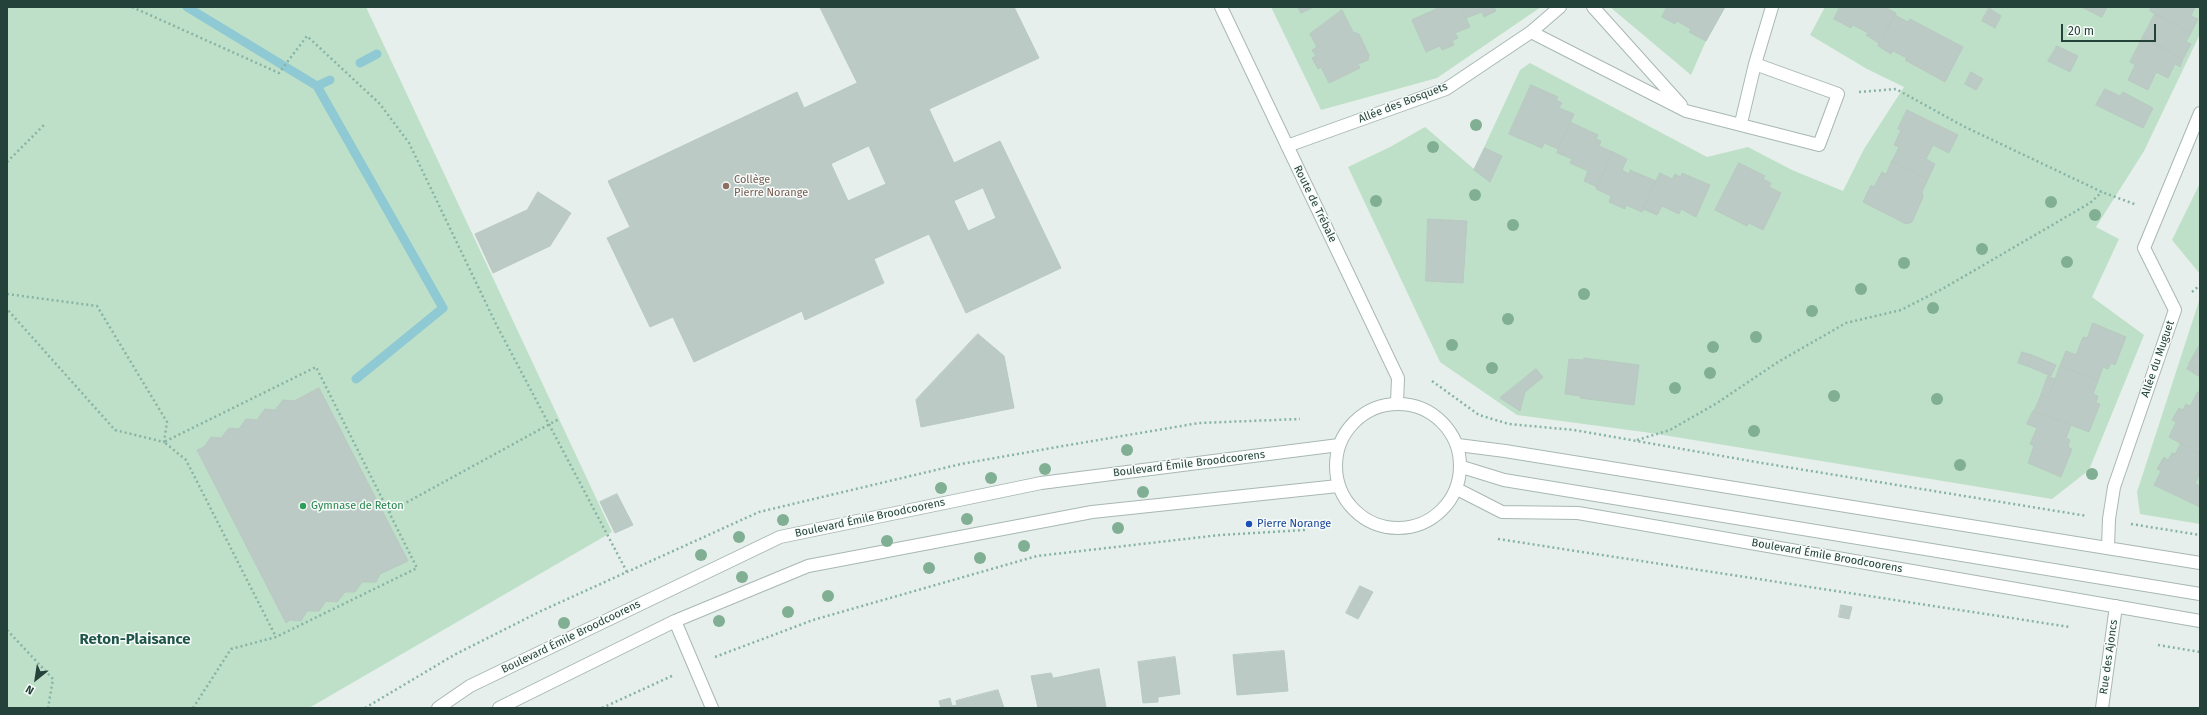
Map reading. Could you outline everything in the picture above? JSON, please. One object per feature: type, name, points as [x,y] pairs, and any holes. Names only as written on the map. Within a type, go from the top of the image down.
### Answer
[{"type":"street","name":"Route de Trébale","points":[[1221,7],[1398,378],[1397,403]]},
{"type":"street","name":"Allée des Bosquets","points":[[1287,146],[1446,88],[1531,32],[1560,7]]},
{"type":"street","points":[[1593,7],[1686,110]]},
{"type":"street","points":[[1741,124],[1755,64],[1772,7]]},
{"type":"street","points":[[1531,32],[1686,110],[1819,145],[1838,94],[1755,64]]},
{"type":"street","name":"Allée du Muguet","points":[[2108,547],[2109,519],[2114,487],[2175,310],[2144,248],[2200,113]]},
{"type":"street","points":[[1397,403],[1409,404],[1429,411],[1448,427],[1458,445],[1462,467],[1457,489],[1443,511],[1425,524],[1400,529],[1374,525],[1350,507],[1338,486],[1336,470],[1339,445],[1348,429],[1364,414],[1384,405],[1397,403]]},
{"type":"street","name":"Boulevard Émile Broodcoorens","points":[[438,708],[470,686],[780,537],[1041,483],[1339,445]]},
{"type":"street","points":[[1458,445],[1505,451],[2200,562]]},
{"type":"street","points":[[1462,467],[1504,480],[2200,594]]},
{"type":"street","points":[[499,708],[675,621],[808,566],[1092,512],[1338,486]]},
{"type":"street","name":"Boulevard Émile Broodcoorens","points":[[1457,489],[1502,512],[1578,513],[2200,621]]},
{"type":"street","name":"Rue des Ajoncs","points":[[2102,708],[2116,606]]},
{"type":"street","points":[[675,621],[712,708]]},
{"type":"path","points":[[132,7],[279,73],[307,36],[380,104],[409,144],[496,324],[627,572]]},
{"type":"path","points":[[1838,94],[1896,89],[1963,126],[2102,192],[2158,212]]},
{"type":"path","points":[[7,162],[45,124]]},
{"type":"path","points":[[1637,440],[1670,430],[1717,403],[1778,362],[1846,323],[1901,310],[1944,288],[2090,203],[2102,192]]},
{"type":"path","points":[[7,294],[97,306],[167,422],[164,442]]},
{"type":"path","points":[[7,309],[115,430],[164,442],[186,460],[276,637]]},
{"type":"path","points":[[164,442],[316,367],[417,568],[276,637],[231,649],[193,708]]},
{"type":"path","points":[[1432,380],[1479,416],[1509,424],[1574,430],[1637,440],[2011,505],[2109,519],[2200,535]]},
{"type":"path","points":[[389,512],[549,426],[559,419]]},
{"type":"path","points":[[602,708],[694,664],[813,620],[1037,556],[1212,536],[1305,530]]},
{"type":"path","points":[[1498,539],[2070,627]]},
{"type":"path","points":[[7,630],[53,679],[48,708]]},
{"type":"path","points":[[2158,645],[2200,652]]},
{"type":"green space","points":[[7,7],[366,7],[612,532],[309,708],[7,708]]},
{"type":"green space","points":[[1271,7],[1541,7],[1437,78],[1321,110]]},
{"type":"green space","points":[[1610,7],[1725,7],[1706,41],[1691,75]]},
{"type":"green space","points":[[1825,7],[2200,7],[2200,34],[2144,151],[2096,227],[2119,239],[2092,297],[2144,335],[2089,470],[2052,499],[1651,433],[1517,415],[1440,362],[1348,167],[1390,147],[1425,127],[1474,169],[1520,70],[1530,63],[1707,157],[1748,147],[1792,170],[1843,191],[1864,149],[1904,87],[1867,69],[1810,35]]},
{"type":"green space","points":[[2200,183],[2200,274],[2172,240]]},
{"type":"green space","points":[[2200,298],[2200,524],[2140,514],[2137,492]]},
{"type":"building","name":"Collège Pierre Norange","points":[[820,7],[1014,7],[1039,58],[929,109],[954,163],[1000,141],[1061,268],[966,313],[929,234],[874,259],[884,283],[805,320],[802,311],[694,362],[673,317],[650,327],[607,238],[630,227],[608,181],[797,92],[804,108],[857,83]],"holes":[[[869,146],[886,184],[848,201],[831,164]],[[983,188],[996,218],[968,231],[954,201]]]},
{"type":"building","points":[[1298,7],[1314,7],[1301,13]]},
{"type":"building","points":[[1441,7],[1461,7],[1470,27],[1455,33],[1458,38],[1452,41],[1454,45],[1442,50],[1440,46],[1426,52],[1412,20]]},
{"type":"building","points":[[1461,7],[1494,7],[1496,11],[1484,17],[1482,12],[1466,18]]},
{"type":"building","points":[[1667,7],[1725,7],[1706,41],[1689,32],[1691,29],[1677,21],[1675,24],[1662,17]]},
{"type":"building","points":[[1840,7],[1885,7],[1896,13],[1880,44],[1866,35],[1868,33],[1853,25],[1851,28],[1834,19]]},
{"type":"building","points":[[2082,7],[2107,7],[2102,17]]},
{"type":"building","points":[[2151,7],[2195,7],[2191,16],[2198,19],[2191,33],[2150,11]]},
{"type":"building","points":[[1989,8],[2001,16],[1995,28],[1982,21]]},
{"type":"building","points":[[1342,10],[1353,32],[1359,34],[1369,55],[1368,60],[1358,64],[1360,68],[1329,83],[1321,67],[1318,69],[1312,58],[1316,56],[1312,50],[1317,47],[1310,34]]},
{"type":"building","points":[[2155,14],[2191,33],[2186,42],[2191,44],[2183,59],[2143,37]]},
{"type":"building","points":[[1895,15],[1908,22],[1910,19],[1963,47],[1945,82],[1905,60],[1907,58],[1893,51],[1891,54],[1878,46]]},
{"type":"building","points":[[2143,37],[2183,59],[2180,67],[2175,64],[2168,78],[2156,72],[2148,90],[2128,80],[2135,65],[2130,62]]},
{"type":"building","points":[[2057,46],[2078,56],[2070,72],[2048,61]]},
{"type":"building","points":[[1971,72],[1983,79],[1976,90],[1965,84]]},
{"type":"building","points":[[1531,85],[1558,97],[1556,100],[1562,103],[1559,108],[1574,114],[1558,149],[1544,143],[1542,148],[1509,134]]},
{"type":"building","points":[[2105,89],[2120,96],[2123,92],[2153,108],[2143,128],[2096,105]]},
{"type":"building","points":[[1907,110],[1958,135],[1949,153],[1933,145],[1926,159],[1935,164],[1928,179],[1892,161],[1899,147],[1894,145],[1901,130],[1898,129]]},
{"type":"building","points":[[1570,122],[1598,135],[1596,139],[1601,141],[1599,146],[1613,152],[1597,187],[1584,181],[1588,171],[1570,163],[1572,159],[1557,153]]},
{"type":"building","points":[[1485,148],[1502,156],[1490,182],[1474,170]]},
{"type":"building","points":[[1613,152],[1627,159],[1622,170],[1629,174],[1630,170],[1656,181],[1642,212],[1626,205],[1625,209],[1609,202],[1611,196],[1596,189]]},
{"type":"building","points":[[1892,161],[1928,179],[1922,192],[1923,197],[1912,222],[1906,224],[1863,202],[1871,185],[1874,187],[1882,172],[1886,174]]},
{"type":"building","points":[[1739,163],[1765,176],[1763,179],[1771,183],[1769,187],[1781,193],[1763,230],[1749,223],[1747,226],[1715,210]]},
{"type":"building","points":[[1660,173],[1672,179],[1675,174],[1681,177],[1682,173],[1710,185],[1696,217],[1681,209],[1679,214],[1662,206],[1657,215],[1643,209]]},
{"type":"building","points":[[538,192],[571,213],[550,246],[493,273],[475,234],[527,210]]},
{"type":"building","points":[[1428,219],[1467,221],[1463,283],[1426,281]]},
{"type":"building","points":[[2093,323],[2126,337],[2115,365],[2111,363],[2108,369],[2103,367],[2098,381],[2060,366],[2066,351],[2076,355],[2083,337],[2087,338]]},
{"type":"building","points":[[978,334],[1004,356],[1014,408],[921,427],[916,400]]},
{"type":"building","points":[[2200,344],[2200,377],[2192,372],[2195,366],[2189,364]]},
{"type":"building","points":[[2022,352],[2032,355],[2027,366],[2018,363]]},
{"type":"building","points":[[2032,355],[2056,365],[2051,376],[2027,366]]},
{"type":"building","points":[[1584,358],[1639,365],[1634,405],[1580,398],[1581,396],[1565,394],[1569,359],[1584,360]]},
{"type":"building","points":[[2190,364],[2195,366],[2192,372],[2187,369]]},
{"type":"building","points":[[2060,366],[2098,381],[2093,394],[2098,396],[2096,403],[2100,404],[2089,432],[2034,411],[2041,395],[2048,398]]},
{"type":"building","points":[[1536,369],[1543,377],[1525,392],[1520,411],[1500,398]]},
{"type":"building","points":[[2048,376],[2055,379],[2048,398],[2041,395]]},
{"type":"building","name":"Gymnase de Reton","points":[[319,388],[408,561],[380,574],[376,582],[362,582],[355,592],[345,592],[337,602],[326,601],[319,611],[307,611],[301,621],[290,620],[286,623],[197,450],[204,447],[211,437],[221,438],[229,428],[239,429],[246,419],[257,420],[265,409],[275,410],[283,400],[294,401]]},
{"type":"building","points":[[2198,392],[2200,393],[2200,454],[2169,437],[2176,422],[2172,420],[2179,408],[2183,410],[2186,404],[2190,406]]},
{"type":"building","points":[[2033,411],[2071,425],[2066,438],[2070,440],[2068,447],[2072,449],[2061,477],[2028,463],[2034,446],[2030,444],[2037,428],[2027,424]]},
{"type":"building","points":[[2181,443],[2200,454],[2200,474],[2195,483],[2200,487],[2200,507],[2154,485],[2161,471],[2157,469],[2164,457],[2168,460],[2172,453],[2175,454]]},
{"type":"building","points":[[617,494],[633,525],[615,533],[600,502]]},
{"type":"building","points":[[1360,586],[1373,592],[1358,619],[1346,613]]},
{"type":"building","points":[[1841,605],[1852,607],[1849,619],[1839,617]]},
{"type":"building","points":[[1284,651],[1288,691],[1237,695],[1233,655]]},
{"type":"building","points":[[1175,657],[1180,694],[1158,697],[1158,702],[1143,703],[1138,662]]},
{"type":"building","points":[[1099,669],[1106,707],[1038,708],[1031,676],[1051,673],[1053,678]]},
{"type":"building","points":[[998,690],[1004,708],[941,708],[939,701],[950,698],[952,706],[957,705],[956,701]]},
{"type":"waterway","points":[[187,7],[317,86],[443,308],[356,379]]},
{"type":"waterway","points":[[360,63],[377,54]]},
{"type":"waterway","points":[[317,86],[330,80]]},
{"type":"place","name":"Collège Pierre Norange","points":[[726,186]]},
{"type":"place","name":"Gymnase de Reton","points":[[303,506]]},
{"type":"place","name":"Pierre Norange","points":[[1249,524]]},
{"type":"district","name":"Reton-Plaisance","points":[[135,640]]}]
